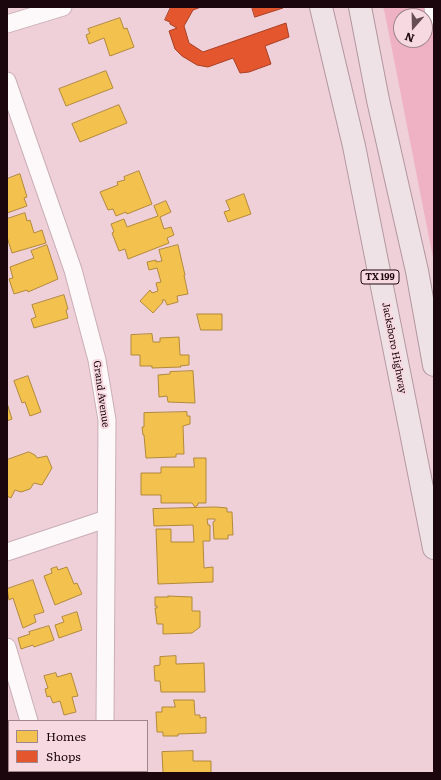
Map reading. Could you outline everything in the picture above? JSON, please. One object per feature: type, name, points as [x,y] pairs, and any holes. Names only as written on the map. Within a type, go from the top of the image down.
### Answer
[{"type":"main road","name":"Jacksboro Highway","points":[[321,7],[354,146],[434,548]]},
{"type":"main road","points":[[360,7],[378,100],[417,271],[434,365]]},
{"type":"street","points":[[7,24],[63,7]]},
{"type":"street","points":[[433,7],[434,16]]},
{"type":"street","name":"Grand Avenue","points":[[7,81],[73,270],[97,360],[107,420],[105,720]]},
{"type":"street","points":[[7,552],[106,519]]},
{"type":"street","points":[[7,647],[29,720]]},
{"type":"shaded area","points":[[383,7],[434,7],[434,263],[385,14]]},
{"type":"building: Homes","points":[[120,18],[124,29],[127,28],[134,47],[110,56],[104,38],[89,44],[86,35],[90,33],[88,29]]},
{"type":"building: Homes","points":[[106,71],[113,88],[66,106],[59,89]]},
{"type":"building: Homes","points":[[119,105],[127,123],[80,142],[72,124]]},
{"type":"building: Homes","points":[[139,171],[152,204],[127,214],[126,212],[116,216],[113,209],[108,210],[100,192],[118,185],[117,182],[125,180],[124,177]]},
{"type":"building: Homes","points":[[20,174],[27,197],[24,198],[27,206],[7,213],[7,179]]},
{"type":"building: Homes","points":[[244,194],[251,214],[228,222],[224,212],[230,210],[226,201]]},
{"type":"building: Homes","points":[[166,201],[171,212],[160,217],[164,229],[171,227],[174,235],[167,238],[169,243],[128,259],[125,249],[119,251],[112,233],[114,232],[111,224],[124,219],[127,227],[158,216],[154,206]]},
{"type":"building: Homes","points":[[25,213],[27,221],[30,220],[34,233],[42,230],[46,243],[12,253],[7,237],[7,219]]},
{"type":"building: Homes","points":[[47,245],[58,279],[28,292],[27,290],[14,294],[9,279],[13,278],[10,267],[34,258],[31,251]]},
{"type":"building: Homes","points":[[178,245],[188,294],[177,296],[178,302],[167,305],[165,300],[162,300],[163,302],[153,313],[140,301],[150,290],[152,293],[158,291],[156,283],[161,282],[157,268],[149,270],[147,262],[156,260],[156,262],[162,261],[159,250]]},
{"type":"building: Homes","points":[[64,295],[68,309],[66,310],[68,318],[34,328],[31,319],[36,317],[32,305]]},
{"type":"building: Homes","points":[[197,314],[222,314],[222,330],[201,330]]},
{"type":"building: Homes","points":[[152,334],[153,342],[160,342],[160,338],[179,337],[180,355],[189,355],[189,365],[180,366],[181,367],[152,368],[152,366],[140,366],[140,355],[131,355],[131,335]]},
{"type":"building: Homes","points":[[193,371],[195,403],[168,402],[167,396],[159,397],[158,375],[170,374],[170,372]]},
{"type":"building: Homes","points":[[28,376],[41,412],[30,416],[25,402],[22,403],[14,381]]},
{"type":"building: Homes","points":[[7,403],[12,419],[7,421]]},
{"type":"building: Homes","points":[[187,412],[187,416],[190,416],[190,424],[183,426],[184,454],[176,454],[176,457],[146,458],[142,427],[144,427],[144,413]]},
{"type":"building: Homes","points":[[29,452],[37,458],[47,456],[52,468],[42,485],[34,483],[30,489],[21,492],[15,490],[11,498],[7,496],[7,460]]},
{"type":"building: Homes","points":[[194,458],[206,458],[206,503],[198,503],[195,507],[192,503],[161,503],[161,495],[141,495],[141,473],[161,473],[161,467],[194,467]]},
{"type":"building: Homes","points":[[227,508],[227,512],[232,512],[233,535],[228,535],[228,539],[214,539],[213,522],[215,519],[207,519],[208,525],[210,525],[210,541],[203,541],[204,568],[213,567],[213,582],[158,584],[156,529],[171,529],[171,542],[194,542],[193,525],[154,526],[153,509]]},
{"type":"building: Homes","points":[[57,567],[58,570],[67,567],[74,584],[77,583],[82,594],[55,605],[44,576],[52,573],[51,569]]},
{"type":"building: Homes","points":[[33,580],[44,612],[34,615],[36,622],[23,628],[13,598],[9,600],[7,589]]},
{"type":"building: Homes","points":[[155,597],[192,597],[192,611],[200,611],[200,627],[192,633],[163,634],[163,624],[157,624],[155,608],[157,608],[157,606],[155,606]]},
{"type":"building: Homes","points":[[77,612],[82,630],[59,638],[55,625],[64,622],[62,617]]},
{"type":"building: Homes","points":[[49,626],[54,640],[34,647],[33,645],[21,649],[18,638],[30,634],[29,632]]},
{"type":"building: Homes","points":[[176,656],[176,664],[204,663],[205,692],[161,692],[160,681],[155,681],[154,666],[160,665],[160,657]]},
{"type":"building: Homes","points":[[56,673],[57,677],[71,673],[78,696],[72,697],[76,712],[64,715],[60,701],[53,703],[50,696],[47,697],[45,689],[48,688],[44,676]]},
{"type":"building: Homes","points":[[174,700],[194,700],[195,715],[200,715],[200,718],[206,717],[206,733],[163,736],[163,732],[157,732],[156,712],[162,712],[162,707],[175,707]]},
{"type":"building: Homes","points":[[193,751],[193,761],[211,761],[211,773],[163,773],[162,752]]},
{"type":"building: Homes","points":[[60,772],[73,773],[61,773]]},
{"type":"building: Shops","points":[[171,7],[201,7],[193,10],[184,26],[189,43],[203,52],[286,23],[289,37],[265,46],[271,64],[249,72],[240,73],[233,58],[208,67],[197,65],[182,56],[175,49],[169,31],[177,28],[165,20]]},
{"type":"building: Shops","points":[[252,7],[283,7],[283,8],[255,17]]}]
